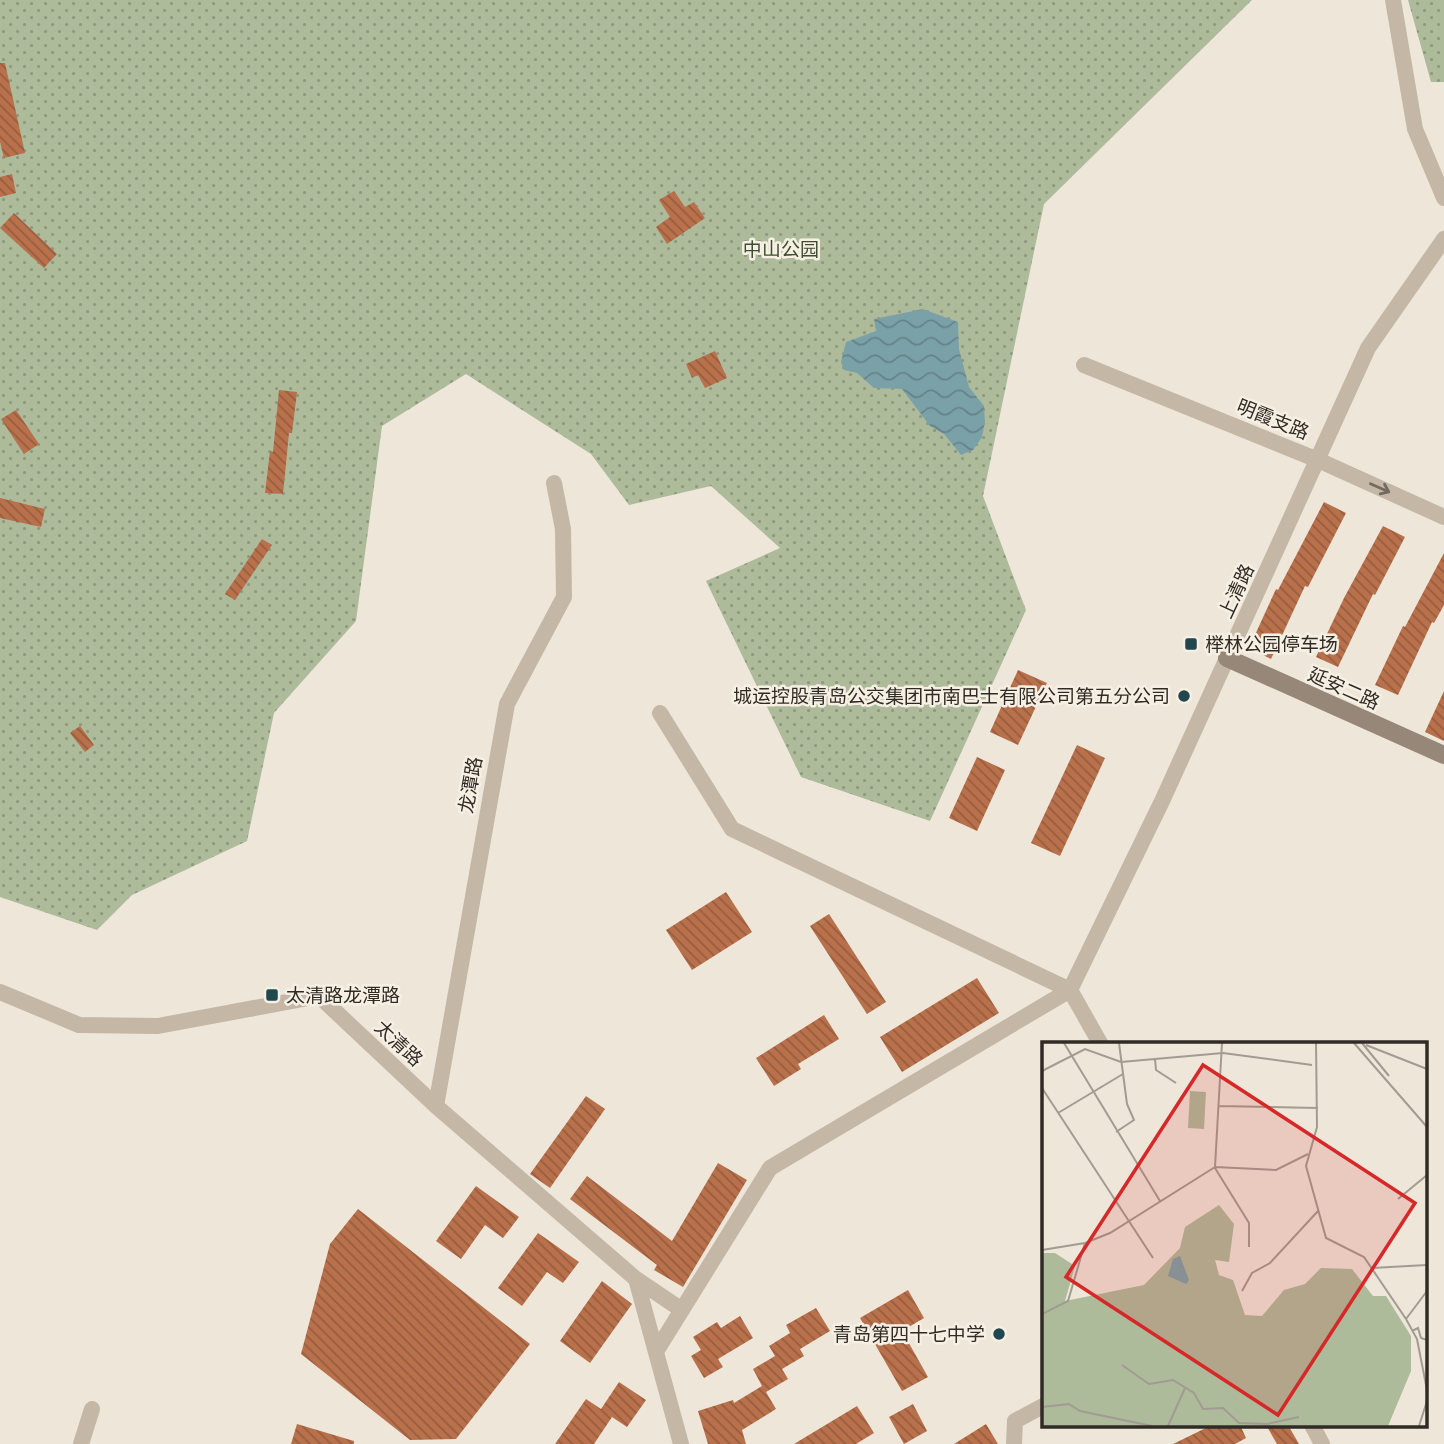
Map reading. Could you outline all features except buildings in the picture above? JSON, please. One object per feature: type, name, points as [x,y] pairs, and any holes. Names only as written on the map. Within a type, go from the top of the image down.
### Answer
[{"type":"street","points":[[1393,0],[1415,129],[1444,198]]},
{"type":"street","name":"上清路","points":[[1070,990],[1163,799],[1368,348],[1444,239]]},
{"type":"street","name":"明霞支路","points":[[1084,365],[1318,460],[1444,517]]},
{"type":"street","name":"龙潭路","points":[[436,1106],[507,704],[564,597],[563,529],[554,483]]},
{"type":"street","name":"延安二路","points":[[1227,658],[1444,755]]},
{"type":"street","points":[[660,713],[732,829],[1070,990],[1099,1042]]},
{"type":"street","points":[[657,1350],[770,1168],[1070,990]]},
{"type":"street","name":"太清路","points":[[3,996],[79,1025],[158,1026],[318,996],[436,1106],[636,1279],[682,1310]]},
{"type":"street","points":[[636,1279],[681,1444]]},
{"type":"street","points":[[1014,1444],[1016,1421],[1042,1407]]},
{"type":"street","points":[[81,1444],[92,1409]]},
{"type":"street","points":[[1313,1426],[1322,1444]]},
{"type":"green space","name":"中山公园","points":[[0,0],[1252,0],[1044,204],[983,496],[1026,610],[930,821],[801,777],[706,581],[780,548],[711,486],[629,505],[591,454],[466,374],[382,426],[356,621],[274,713],[247,841],[132,895],[97,930],[0,897]]},
{"type":"green space","points":[[1408,0],[1444,0],[1444,82],[1431,82]]},
{"type":"water","points":[[923,309],[958,322],[959,349],[969,387],[984,406],[982,437],[973,450],[961,455],[944,434],[930,426],[902,389],[874,388],[857,373],[844,370],[841,362],[846,342],[876,331],[874,319]]},
{"type":"place","name":"榉林公园停车场","points":[[1191,644]]},
{"type":"place","name":"城运控股青岛公交集团市南巴士有限公司第五分公司","points":[[1184,696]]},
{"type":"place","name":"太清路龙潭路","points":[[272,995]]},
{"type":"place","name":"青岛第四十七中学","points":[[999,1334]]}]
